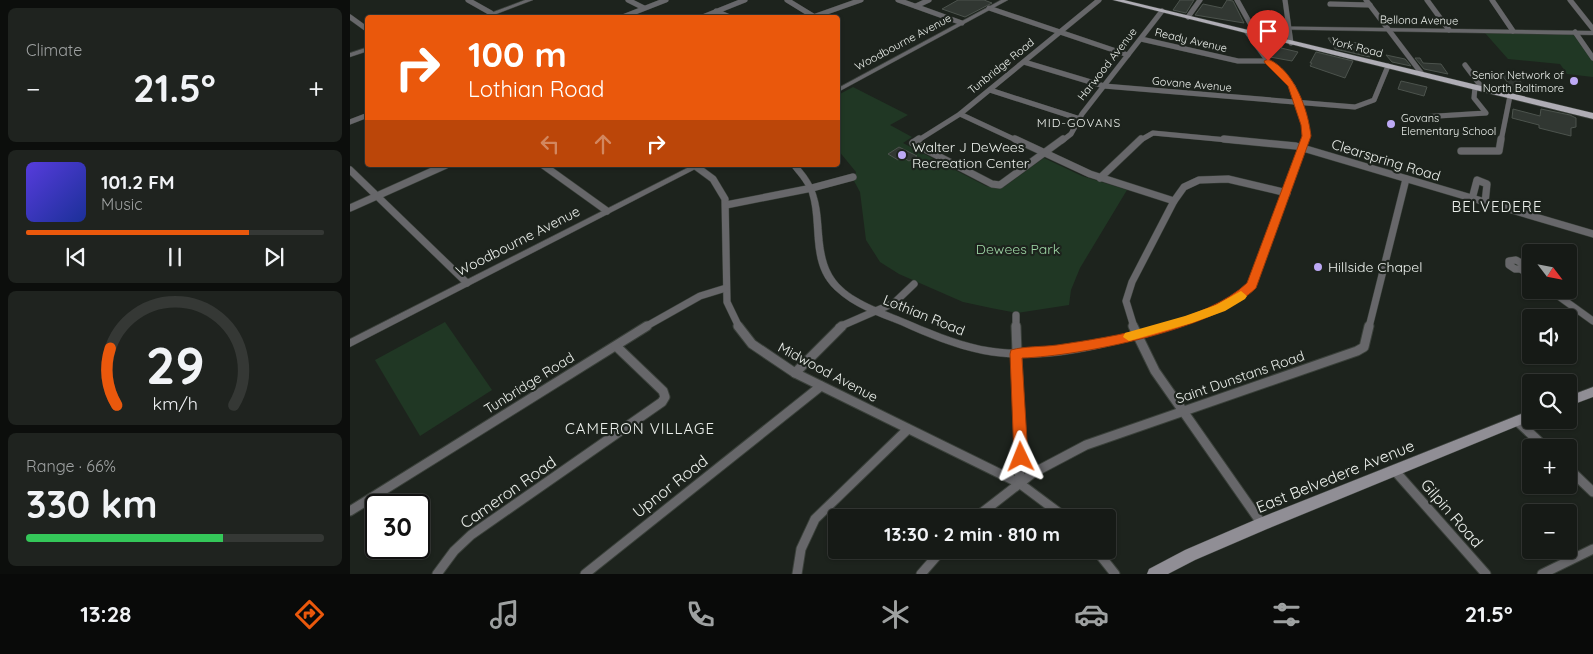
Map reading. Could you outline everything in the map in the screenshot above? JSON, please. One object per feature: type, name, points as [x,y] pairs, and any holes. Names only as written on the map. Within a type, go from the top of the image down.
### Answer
[{"type":"main road","name":"York Road","points":[[1120,0],[1188,18],[1249,29],[1292,42],[1593,116]]},
{"type":"main road","points":[[1577,398],[1593,392]]},
{"type":"main road","name":"East Belvedere Avenue","points":[[1154,574],[1190,555],[1262,524],[1522,418]]},
{"type":"street","points":[[468,0],[491,13]]},
{"type":"street","points":[[486,15],[530,0]]},
{"type":"street","points":[[628,0],[644,8]]},
{"type":"street","points":[[627,15],[666,0]]},
{"type":"street","points":[[706,15],[745,0]]},
{"type":"street","points":[[787,0],[808,15]]},
{"type":"street","points":[[817,15],[860,0]]},
{"type":"street","points":[[898,0],[962,23]]},
{"type":"street","points":[[916,6],[929,0]]},
{"type":"street","name":"Woodbourne Avenue","points":[[840,89],[1005,0]]},
{"type":"street","name":"Tunbridge Road","points":[[1000,185],[992,184],[914,143],[960,114],[1099,0]]},
{"type":"street","points":[[1188,18],[1200,0]]},
{"type":"street","points":[[1232,0],[1238,1],[1249,29]]},
{"type":"street","points":[[1285,0],[1292,42]]},
{"type":"street","points":[[1366,0],[1422,74]]},
{"type":"street","points":[[1427,0],[1449,30]]},
{"type":"street","points":[[1492,0],[1512,31]]},
{"type":"street","points":[[1570,0],[1593,28]]},
{"type":"street","points":[[1349,4],[1370,5]]},
{"type":"street","points":[[990,8],[1128,55]]},
{"type":"street","points":[[716,10],[726,15]]},
{"type":"street","name":"Harwood Avenue","points":[[1000,185],[1074,131],[1080,119],[1104,86],[1162,11]]},
{"type":"street","points":[[350,18],[365,28]]},
{"type":"street","name":"Bellona Avenue","points":[[1249,29],[1387,29],[1593,33]]},
{"type":"street","name":"Lothian Road","points":[[796,167],[812,188],[816,205],[820,254],[824,268],[835,285],[845,293],[877,311],[946,341],[978,349],[1016,354],[1056,350],[1138,335],[1220,308],[1248,290],[1254,280],[1287,193],[1303,148],[1306,130],[1290,82],[1268,61],[1249,29]]},
{"type":"street","points":[[1574,32],[1593,58]]},
{"type":"street","name":"Ready Avenue","points":[[1141,39],[1238,61],[1268,61]]},
{"type":"street","points":[[350,54],[365,50]]},
{"type":"street","name":"Govane Avenue","points":[[1024,62],[1104,86],[1361,106],[1375,98],[1388,66]]},
{"type":"street","points":[[1422,117],[1486,113],[1474,98],[1479,88],[1465,65]]},
{"type":"street","points":[[990,90],[1080,119]]},
{"type":"street","points":[[1461,151],[1499,151],[1510,96]]},
{"type":"street","points":[[960,114],[1100,178],[1174,201]]},
{"type":"street","points":[[350,122],[365,116]]},
{"type":"street","name":"Clearspring Road","points":[[1100,178],[1145,136],[1166,133],[1288,144],[1593,234]]},
{"type":"street","points":[[350,208],[442,167]]},
{"type":"street","points":[[546,167],[607,212]]},
{"type":"street","name":"Woodbourne Avenue","points":[[350,343],[693,167]]},
{"type":"street","name":"Midwood Avenue","points":[[699,167],[717,184],[726,204],[727,302],[734,319],[745,336],[765,354],[794,373],[1019,483],[1054,509]]},
{"type":"street","points":[[350,170],[467,283]]},
{"type":"street","points":[[726,204],[812,188],[853,177]]},
{"type":"street","name":"Saint Dunstans Road","points":[[986,509],[1033,473],[1086,445],[1357,352],[1364,347],[1406,179]]},
{"type":"street","points":[[1262,524],[1155,371],[1130,319],[1127,295],[1174,201],[1184,188],[1199,180],[1237,180],[1287,193]]},
{"type":"street","points":[[1472,199],[1475,183],[1477,180],[1482,180],[1487,184],[1485,203]]},
{"type":"street","points":[[794,373],[839,327],[894,303],[914,284]]},
{"type":"street","name":"Tunbridge Road","points":[[350,510],[684,303],[726,288]]},
{"type":"street","points":[[1562,299],[1593,322]]},
{"type":"street","points":[[1016,315],[1021,457],[1019,483]]},
{"type":"street","name":"Cameron Road","points":[[437,574],[454,551],[471,535],[662,402],[665,397],[663,391],[616,346]]},
{"type":"street","name":"Upnor Road","points":[[585,574],[821,386]]},
{"type":"street","points":[[1517,420],[1537,439]]},
{"type":"street","points":[[798,574],[801,550],[815,519],[908,429]]},
{"type":"street","name":"Gilpin Road","points":[[1395,471],[1486,574]]},
{"type":"street","points":[[1577,477],[1593,492]]},
{"type":"street","points":[[1542,574],[1593,549]]},
{"type":"street","points":[[921,574],[934,559]]},
{"type":"street","points":[[1103,559],[1115,574]]},
{"type":"green space","points":[[1485,33],[1574,35],[1593,61],[1593,77],[1567,74],[1560,64],[1508,59]]},
{"type":"green space","name":"Dewees Park","points":[[853,87],[908,115],[890,125],[912,137],[903,143],[986,186],[1004,187],[1044,158],[1082,176],[1127,190],[1080,268],[1071,290],[1069,305],[1017,313],[963,302],[899,274],[880,262],[866,240],[860,192],[854,181],[856,172],[840,152],[840,94]]},
{"type":"green space","points":[[445,322],[492,390],[420,436],[375,360]]},
{"type":"building","points":[[958,0],[984,0],[992,3],[965,17],[942,9]]},
{"type":"building","points":[[1180,0],[1194,0],[1186,13],[1173,10]]},
{"type":"building","points":[[1227,0],[1233,1],[1244,23],[1195,15],[1203,4],[1222,8]]},
{"type":"building","points":[[1328,38],[1337,38],[1340,42],[1362,43],[1370,57],[1335,49]]},
{"type":"building","points":[[1271,42],[1283,45],[1281,48],[1298,52],[1292,61],[1270,57],[1265,50]]},
{"type":"building","points":[[1316,52],[1353,61],[1345,78],[1310,66]]},
{"type":"building","points":[[1386,55],[1405,59],[1411,66],[1392,62]]},
{"type":"building","points":[[1415,58],[1420,58],[1423,63],[1441,64],[1448,74],[1424,69]]},
{"type":"building","points":[[1499,72],[1512,72],[1528,91],[1515,91]]},
{"type":"building","points":[[1401,81],[1427,87],[1424,96],[1398,89]]},
{"type":"building","points":[[1513,109],[1540,116],[1541,109],[1570,115],[1576,118],[1576,127],[1571,128],[1571,136],[1539,128],[1539,125],[1512,118]]},
{"type":"building","name":"Walter J DeWees Recreation Center","points":[[899,147],[917,156],[909,161],[902,157],[898,160],[888,154]]},
{"type":"slow traffic","points":[[1129,337],[1188,320],[1220,308],[1241,296]]},
{"type":"place","name":"Senior Network of North Baltimore","points":[[1574,81]]},
{"type":"place","name":"Govans Elementary School","points":[[1391,124]]},
{"type":"place","name":"Walter J DeWees Recreation Center","points":[[902,155]]},
{"type":"place","name":"Hillside Chapel","points":[[1318,267]]},
{"type":"district","name":"MID-GOVANS","points":[[1079,123]]},
{"type":"district","name":"BELVEDERE","points":[[1497,207]]},
{"type":"district","name":"CAMERON VILLAGE","points":[[640,429]]},
{"type":"route","points":[[1021,457],[1020,404],[1016,354],[1084,346],[1138,335],[1220,308],[1241,296],[1252,285],[1305,144],[1306,136],[1305,125],[1292,85],[1268,61]]}]
